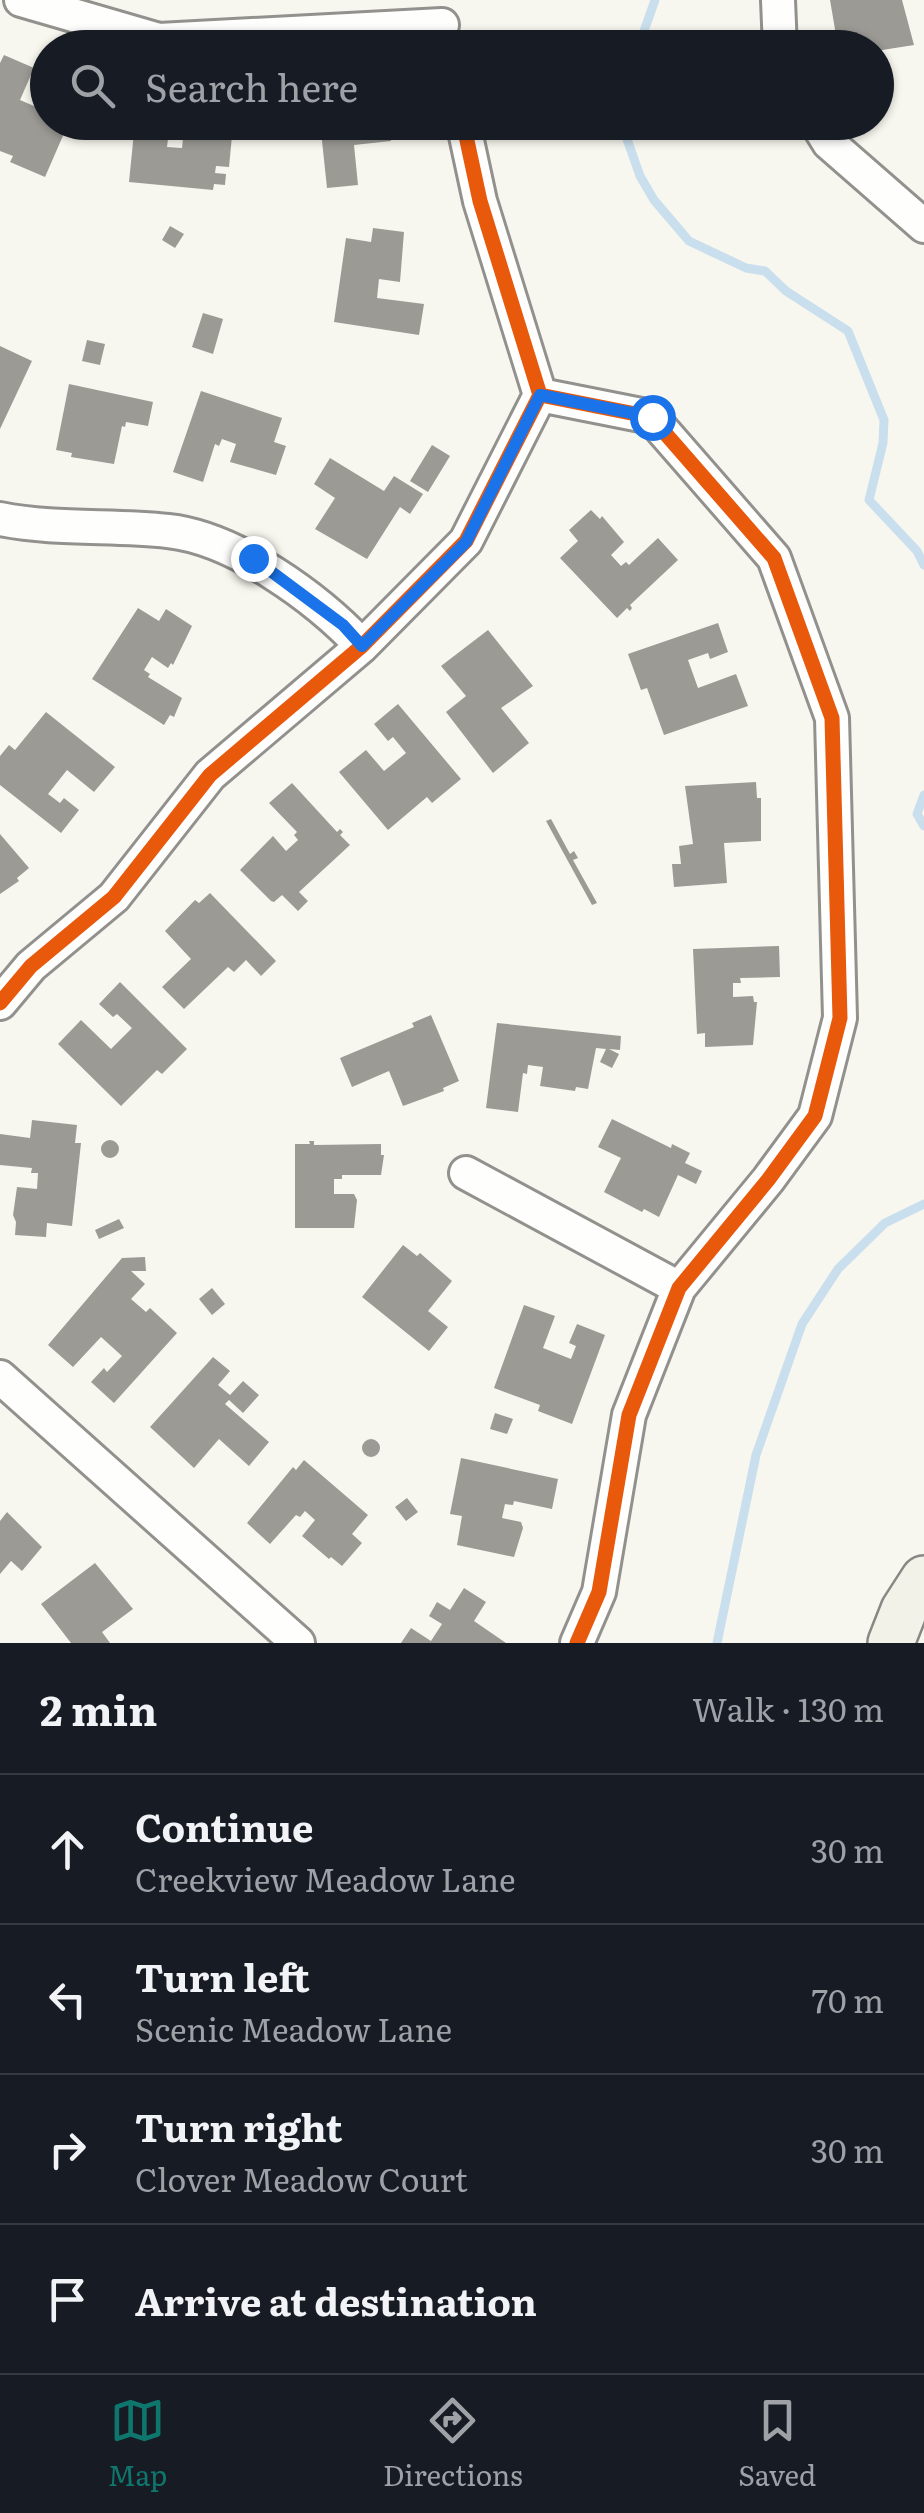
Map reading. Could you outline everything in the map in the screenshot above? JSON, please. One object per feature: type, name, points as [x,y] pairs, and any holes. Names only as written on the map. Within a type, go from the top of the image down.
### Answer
[{"type":"street","points":[[21,0],[124,30]]},
{"type":"street","points":[[778,0],[779,30]]},
{"type":"street","points":[[336,30],[442,24]]},
{"type":"street","points":[[0,1002],[31,966],[114,897],[210,775],[362,646],[466,542],[540,395],[480,202],[467,140]]},
{"type":"street","points":[[827,140],[924,226]]},
{"type":"street","points":[[540,395],[652,417],[774,558],[832,718],[840,1018],[815,1116],[679,1288],[629,1415],[599,1592],[577,1643]]},
{"type":"street","points":[[0,519],[173,531],[253,558],[343,625],[362,646]]},
{"type":"street","points":[[466,1173],[679,1288]]},
{"type":"street","points":[[0,1377],[298,1643]]},
{"type":"street","points":[[892,1643],[904,1610],[924,1579]]},
{"type":"building","points":[[830,0],[902,0],[914,45],[894,48],[894,30],[835,30]]},
{"type":"building","points":[[4,55],[30,66],[30,77],[20,100],[30,104],[30,140],[61,140],[45,177],[10,162],[13,156],[0,151],[0,63]]},
{"type":"building","points":[[133,140],[168,140],[167,147],[182,148],[183,140],[232,140],[229,167],[216,166],[215,173],[226,174],[225,185],[214,184],[213,190],[129,182]]},
{"type":"building","points":[[322,140],[391,140],[354,145],[358,185],[327,188]]},
{"type":"building","points":[[170,226],[184,234],[175,248],[162,240]]},
{"type":"building","points":[[373,228],[404,232],[400,282],[379,279],[377,298],[424,304],[419,335],[334,322],[346,238],[371,242]]},
{"type":"building","points":[[203,313],[223,319],[213,354],[192,347]]},
{"type":"building","points":[[87,340],[105,344],[100,365],[82,361]]},
{"type":"building","points":[[0,346],[32,361],[0,429]]},
{"type":"building","points":[[69,384],[153,402],[148,426],[126,422],[122,426],[114,464],[71,457],[72,453],[56,450]]},
{"type":"building","points":[[201,391],[282,418],[274,442],[286,446],[276,475],[230,462],[236,444],[222,439],[219,446],[215,444],[203,482],[173,472]]},
{"type":"building","points":[[432,445],[450,456],[428,492],[410,481]]},
{"type":"building","points":[[330,458],[384,491],[394,476],[423,494],[410,514],[400,507],[367,559],[315,529],[335,498],[314,484]]},
{"type":"building","points":[[591,510],[600,519],[602,516],[624,542],[611,555],[621,566],[626,562],[629,565],[658,538],[678,560],[630,605],[630,611],[627,608],[617,618],[560,558],[578,541],[569,530]]},
{"type":"building","points":[[138,608],[159,621],[166,609],[192,626],[173,665],[168,668],[152,657],[144,670],[150,674],[148,677],[182,698],[174,717],[170,715],[164,725],[92,679]]},
{"type":"building","points":[[718,623],[728,652],[710,659],[708,653],[688,660],[698,688],[736,674],[748,706],[664,735],[647,688],[641,690],[628,654]]},
{"type":"building","points":[[488,630],[533,686],[501,708],[529,743],[493,773],[446,712],[466,696],[441,666]]},
{"type":"building","points":[[398,704],[461,779],[432,803],[427,797],[388,830],[339,772],[366,750],[384,771],[406,753],[393,737],[388,741],[374,724]]},
{"type":"building","points":[[46,712],[115,767],[94,792],[67,770],[48,794],[60,803],[64,798],[79,810],[61,833],[0,785],[0,756],[9,745],[15,750]]},
{"type":"building","points":[[756,782],[757,798],[761,798],[761,841],[724,843],[727,883],[674,887],[672,864],[681,864],[679,846],[693,844],[685,786]]},
{"type":"building","points":[[292,783],[337,832],[343,832],[340,835],[350,845],[299,892],[308,901],[298,911],[282,895],[271,901],[240,870],[273,836],[286,851],[298,840],[294,835],[297,832],[269,803]]},
{"type":"building","points":[[551,819],[570,854],[574,851],[578,858],[573,860],[597,903],[592,905],[546,821]]},
{"type":"building","points":[[0,834],[29,868],[17,878],[19,881],[0,894]]},
{"type":"building","points":[[210,893],[276,961],[261,976],[246,960],[234,972],[228,967],[184,1009],[162,987],[191,959],[165,931],[195,900],[199,903]]},
{"type":"building","points":[[779,946],[780,977],[740,978],[741,983],[733,983],[733,997],[753,996],[757,1002],[753,1045],[705,1047],[705,1033],[697,1034],[693,949]]},
{"type":"building","points":[[120,982],[187,1049],[162,1074],[157,1070],[121,1106],[58,1044],[81,1020],[111,1049],[132,1028],[99,1004]]},
{"type":"building","points":[[431,1015],[459,1081],[443,1088],[444,1091],[403,1106],[389,1071],[352,1087],[340,1058],[414,1027],[412,1023]]},
{"type":"building","points":[[497,1023],[621,1036],[620,1050],[609,1049],[619,1054],[612,1068],[600,1062],[606,1049],[596,1048],[588,1089],[540,1086],[543,1067],[528,1065],[527,1074],[523,1073],[518,1112],[486,1108]]},
{"type":"building","points":[[612,1119],[671,1148],[672,1144],[690,1153],[685,1163],[702,1171],[696,1184],[678,1175],[659,1217],[604,1192],[621,1158],[598,1147]]},
{"type":"building","points":[[32,1120],[77,1125],[75,1143],[81,1143],[72,1226],[47,1223],[46,1237],[15,1235],[17,1187],[37,1189],[38,1173],[31,1173],[32,1168],[0,1165],[0,1134],[30,1138]]},
{"type":"building","points":[[110,1140],[117,1142],[117,1156],[110,1158],[103,1156],[101,1149],[103,1142]]},
{"type":"building","points":[[314,1141],[314,1145],[381,1144],[381,1175],[342,1175],[342,1179],[334,1179],[334,1194],[354,1194],[357,1200],[354,1228],[295,1228],[295,1144],[310,1144]]},
{"type":"building","points":[[119,1219],[124,1228],[99,1239],[95,1230]]},
{"type":"building","points":[[403,1245],[417,1256],[420,1253],[452,1281],[428,1311],[448,1327],[429,1351],[362,1297]]},
{"type":"building","points":[[145,1257],[146,1271],[131,1271],[145,1284],[131,1299],[146,1312],[150,1308],[177,1333],[114,1403],[91,1382],[122,1356],[101,1337],[73,1367],[48,1345],[122,1258]]},
{"type":"building","points":[[212,1288],[225,1304],[212,1315],[199,1299]]},
{"type":"building","points":[[524,1305],[555,1316],[543,1348],[571,1359],[576,1346],[569,1343],[577,1324],[605,1335],[572,1424],[538,1411],[540,1405],[494,1388]]},
{"type":"building","points":[[213,1357],[230,1371],[218,1385],[230,1395],[243,1381],[259,1395],[243,1413],[229,1400],[225,1404],[269,1442],[249,1466],[219,1439],[194,1468],[150,1427]]},
{"type":"building","points":[[495,1413],[513,1419],[507,1434],[490,1429]]},
{"type":"building","points":[[371,1439],[378,1441],[378,1455],[371,1457],[364,1455],[362,1448],[364,1441]]},
{"type":"building","points":[[461,1458],[558,1479],[552,1509],[514,1501],[513,1505],[505,1504],[502,1518],[521,1522],[523,1528],[514,1557],[457,1545],[462,1516],[450,1514]]},
{"type":"building","points":[[304,1460],[368,1515],[352,1534],[362,1543],[342,1566],[302,1536],[315,1520],[305,1511],[300,1517],[296,1515],[270,1544],[247,1523],[293,1467],[296,1470]]},
{"type":"building","points":[[407,1498],[418,1512],[406,1521],[395,1507]]},
{"type":"building","points":[[7,1512],[42,1547],[22,1571],[11,1561],[0,1574],[0,1521]]},
{"type":"building","points":[[95,1563],[133,1609],[102,1632],[110,1643],[71,1643],[41,1604]]},
{"type":"building","points":[[464,1588],[486,1602],[474,1621],[506,1643],[401,1643],[411,1628],[431,1641],[442,1624],[429,1616],[437,1602],[450,1610]]},
{"type":"waterway","points":[[644,30],[655,0]]},
{"type":"waterway","points":[[627,140],[640,176],[654,200],[689,241],[746,268],[765,271],[786,291],[848,331],[884,420],[883,443],[869,500],[917,551],[924,565]]},
{"type":"waterway","points":[[924,795],[917,814],[924,826]]},
{"type":"waterway","points":[[717,1643],[756,1455],[802,1324],[838,1269],[885,1223],[924,1204]]},
{"type":"cycle path","points":[[0,1003],[31,966],[114,897],[210,775],[362,646],[466,541],[540,395],[480,201],[467,140]]},
{"type":"cycle path","points":[[540,395],[651,417],[774,558],[832,718],[840,1018],[815,1116],[679,1288],[629,1415],[599,1592],[577,1643]]},
{"type":"route","points":[[253,558],[343,625],[362,646],[466,542],[540,395],[652,417]]}]
